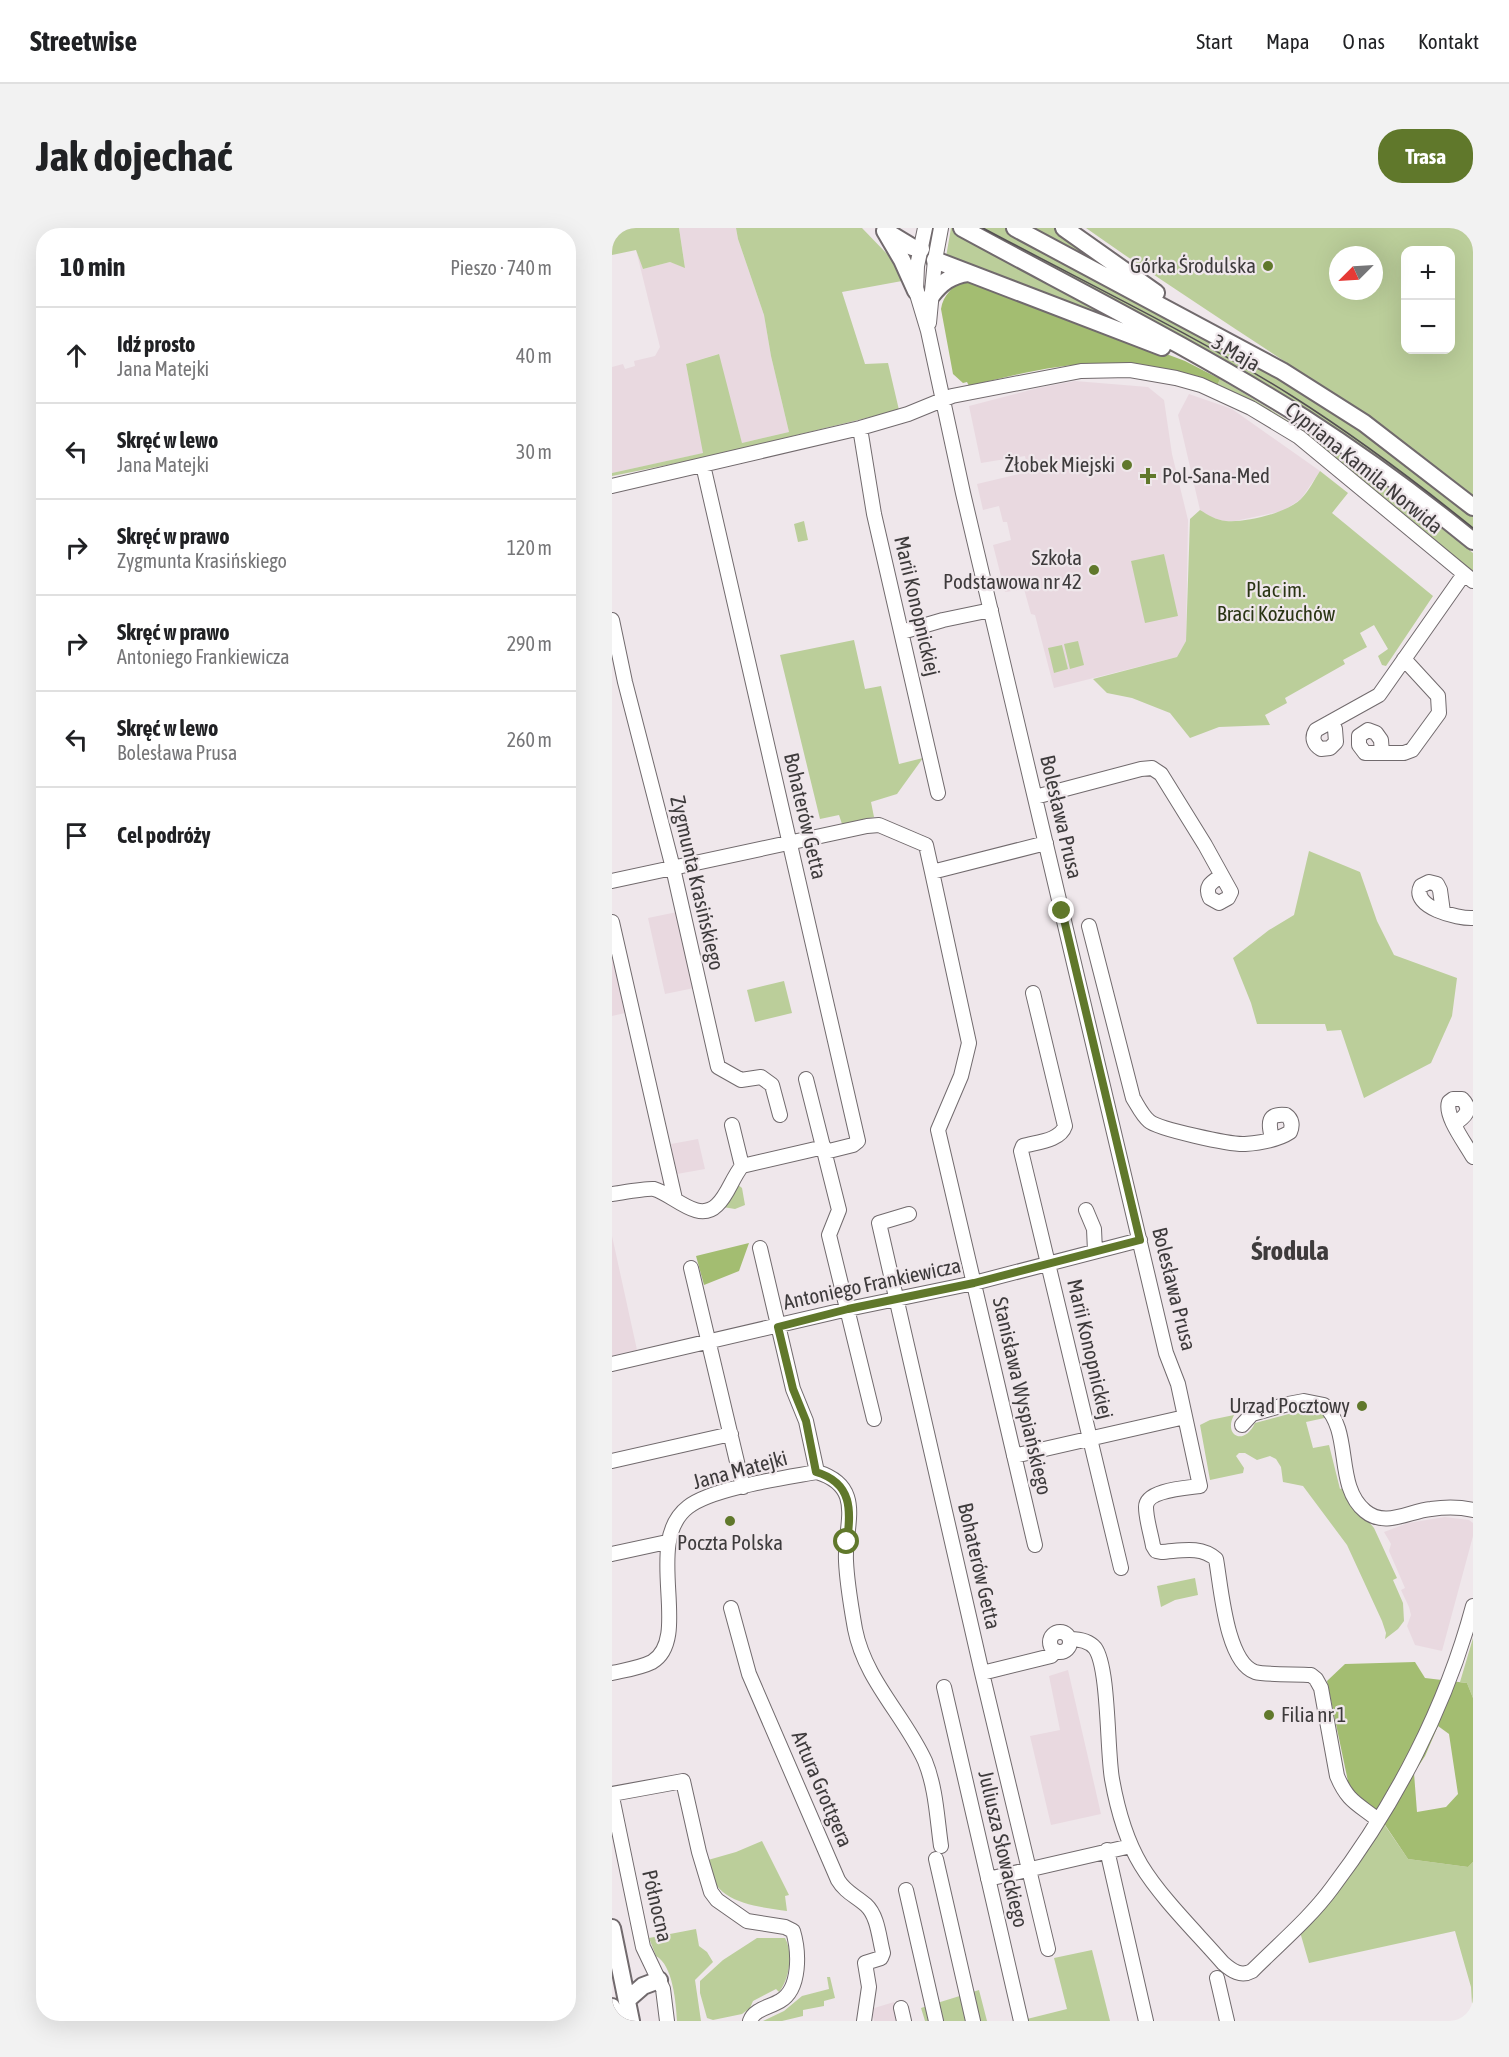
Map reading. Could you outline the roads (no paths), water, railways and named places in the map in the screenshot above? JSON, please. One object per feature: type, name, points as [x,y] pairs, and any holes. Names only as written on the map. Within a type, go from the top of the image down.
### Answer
[{"type":"main road","name":"3 Maja","points":[[962,228],[1206,361],[1295,413],[1416,496],[1473,541]]},
{"type":"main road","name":"3 Maja","points":[[1015,228],[1282,371],[1364,423],[1473,507]]},
{"type":"main road","points":[[1065,228],[1198,324]]},
{"type":"main road","points":[[883,230],[924,294],[956,274],[968,273]]},
{"type":"main road","points":[[883,230],[912,247],[923,237]]},
{"type":"main road","points":[[935,260],[1166,349],[1206,361]]},
{"type":"main road","points":[[612,1928],[619,2004],[615,2021]]},
{"type":"main road","points":[[619,2004],[643,1986],[659,1980]]},
{"type":"main road","points":[[619,2004],[632,2021]]},
{"type":"street","name":"Bolesława Prusa","points":[[924,294],[935,260],[940,234]]},
{"type":"street","points":[[923,237],[935,260]]},
{"type":"street","name":"Bolesława Prusa","points":[[923,237],[917,266],[942,399],[1166,1353],[1178,1384],[1200,1486],[1156,1494],[1149,1498],[1146,1506],[1155,1551],[1198,1549],[1216,1558],[1231,1641],[1237,1657],[1248,1668],[1257,1672],[1311,1675],[1316,1679],[1321,1688],[1336,1776],[1342,1790],[1349,1800],[1378,1820]]},
{"type":"street","name":"Cypriana Kamila Norwida","points":[[612,486],[860,428],[908,414],[942,399],[967,392],[1081,371],[1130,370],[1176,378],[1200,385],[1251,408],[1299,437],[1468,577]]},
{"type":"street","name":"Marii Konopnickiej","points":[[860,428],[872,505],[938,793]]},
{"type":"street","name":"Bohaterów Getta","points":[[703,465],[858,1141],[854,1145],[824,1150]]},
{"type":"street","points":[[1358,740],[1336,742],[1330,748],[1321,749],[1313,739],[1316,730],[1379,695],[1468,577]]},
{"type":"street","points":[[902,632],[943,620],[991,610]]},
{"type":"street","name":"Zygmunta Krasińskiego","points":[[612,620],[673,868],[718,1067],[741,1080],[761,1077],[772,1085],[780,1115]]},
{"type":"street","points":[[1382,753],[1379,736],[1373,731],[1362,733],[1358,740],[1365,753],[1382,753],[1404,753],[1412,750],[1439,713],[1438,696],[1404,659]]},
{"type":"street","points":[[1331,722],[1335,729],[1336,742]]},
{"type":"street","points":[[1035,797],[1152,768],[1161,774],[1168,784],[1221,876]]},
{"type":"street","name":"Stanisława Wyspiańskiego","points":[[789,842],[879,825],[926,845],[969,1043],[962,1076],[938,1131],[1035,1545]]},
{"type":"street","points":[[612,881],[789,842]]},
{"type":"street","points":[[932,872],[1046,843]]},
{"type":"street","points":[[1443,912],[1462,918],[1473,918]]},
{"type":"street","points":[[612,922],[675,1199]]},
{"type":"street","points":[[1089,926],[1133,1098],[1141,1113],[1150,1123],[1170,1131],[1243,1144],[1272,1139]]},
{"type":"street","name":"Marii Konopnickiej","points":[[1033,993],[1065,1126],[1063,1132],[1057,1137],[1023,1146],[1021,1151],[1121,1568]]},
{"type":"street","points":[[807,1079],[839,1210],[829,1235],[874,1419]]},
{"type":"street","points":[[1454,1124],[1473,1157]]},
{"type":"street","points":[[612,1194],[652,1189],[693,1210],[702,1212],[711,1210],[718,1204],[742,1166],[732,1125]]},
{"type":"street","points":[[742,1166],[824,1150]]},
{"type":"street","points":[[1086,1210],[1094,1229],[1095,1251]]},
{"type":"street","name":"Bohaterów Getta","points":[[909,1214],[879,1223],[1048,1950]]},
{"type":"street","name":"Antoniego Frankiewicza","points":[[612,1364],[848,1309],[974,1283],[1140,1240]]},
{"type":"street","points":[[760,1248],[793,1389],[806,1421],[816,1472]]},
{"type":"street","points":[[691,1268],[743,1487]]},
{"type":"street","points":[[1242,1425],[1252,1414],[1288,1404],[1304,1401],[1324,1405],[1336,1420],[1351,1490],[1363,1509],[1371,1515],[1388,1519],[1430,1509],[1473,1510]]},
{"type":"street","points":[[1014,1456],[1185,1417]]},
{"type":"street","points":[[612,1461],[731,1434]]},
{"type":"street","name":"Jana Matejki","points":[[612,1673],[652,1662],[663,1649],[669,1617],[667,1542],[676,1519],[688,1506],[709,1496],[743,1487],[816,1472],[827,1476],[847,1496],[850,1506],[846,1557],[847,1576],[857,1639],[868,1668],[925,1761],[937,1806],[938,1852],[973,2021]]},
{"type":"street","points":[[612,1554],[667,1542]]},
{"type":"street","points":[[982,1673],[1051,1656],[1056,1652],[1050,1645],[1052,1636],[1060,1632],[1064,1632],[1070,1639],[1079,1638],[1091,1644],[1098,1654],[1104,1689],[1112,1779],[1131,1846],[1142,1867],[1223,1963],[1237,1973],[1245,1973],[1252,1971],[1320,1903],[1333,1888],[1378,1820],[1421,1744],[1451,1670],[1473,1606]]},
{"type":"street","name":"Artura Grottgera","points":[[731,1608],[749,1674],[838,1880],[846,1891],[865,1904],[875,1918],[883,1953],[881,1958],[865,1963],[868,1987],[864,2021]]},
{"type":"street","name":"Juliusza Słowackiego","points":[[944,1687],[1021,2021]]},
{"type":"street","points":[[612,1796],[683,1781],[699,1852],[711,1892],[717,1900],[747,1921],[793,1931],[798,1955],[790,1991],[782,2000],[760,2010],[751,2017],[750,2021]]},
{"type":"street","name":"Północna","points":[[612,1796],[643,1947],[659,1980],[665,1999],[667,2021]]},
{"type":"street","points":[[988,1879],[1131,1846]]},
{"type":"street","points":[[1107,1850],[1146,2021]]},
{"type":"street","points":[[906,1890],[936,2021]]},
{"type":"street","points":[[1217,1978],[1227,2021]]},
{"type":"tram line","points":[[983,228],[1255,373],[1339,427],[1473,528]]},
{"type":"place","name":"Górka Środulska","points":[[1268,266]]},
{"type":"place","name":"Żłobek Miejski","points":[[1127,465]]},
{"type":"place","name":"Pol-Sana-Med","points":[[1148,476]]},
{"type":"place","name":"Szkoła Podstawowa nr 42","points":[[1094,570]]},
{"type":"place","name":"Urząd Pocztowy","points":[[1362,1406]]},
{"type":"place","name":"Poczta Polska","points":[[730,1521]]},
{"type":"place","name":"Filia nr 1","points":[[1269,1715]]},
{"type":"district","name":"Środula","points":[[1290,1251]]},
{"type":"park label","name":"Plac im. Braci Kożuchów","points":[[1276,602]]}]
